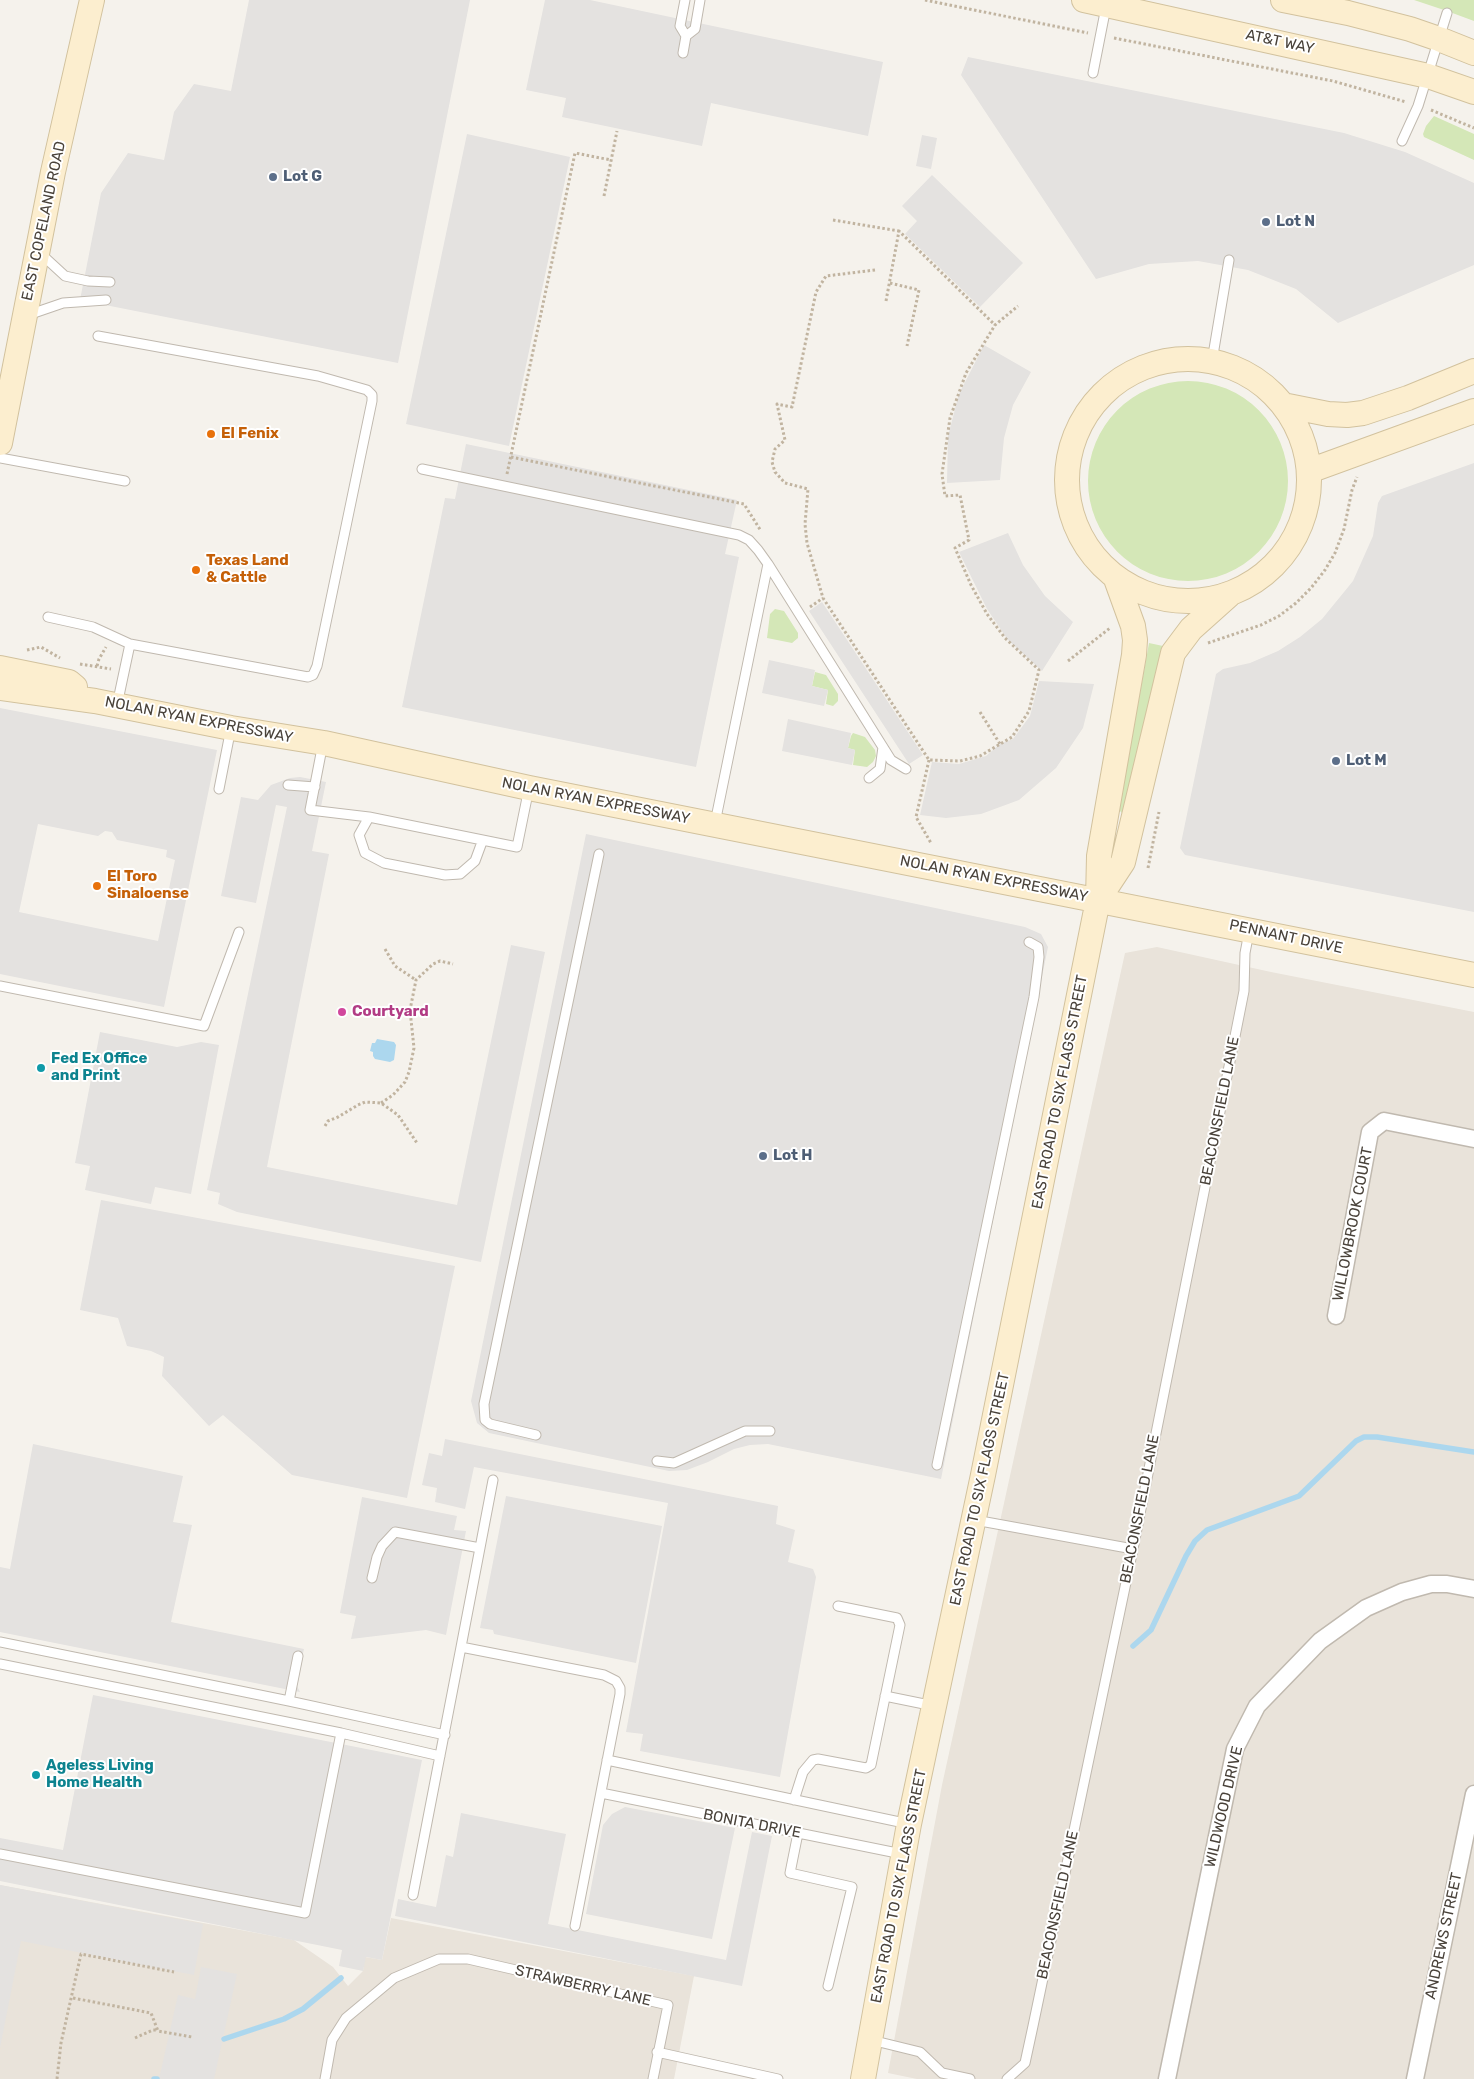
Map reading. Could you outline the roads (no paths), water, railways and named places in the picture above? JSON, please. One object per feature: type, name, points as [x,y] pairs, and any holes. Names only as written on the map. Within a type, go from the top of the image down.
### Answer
[{"type":"street","name":"EAST COPELAND ROAD","points":[[0,443],[38,250],[92,0]]},
{"type":"street","points":[[1283,0],[1373,19],[1440,38],[1474,53]]},
{"type":"street","name":"AT&T WAY","points":[[1099,2],[1428,76],[1474,92]]},
{"type":"street","points":[[1193,358],[1212,361],[1244,372],[1259,381],[1283,404],[1301,436],[1309,470],[1309,490],[1306,509],[1299,528],[1290,545],[1265,574],[1229,595],[1192,602],[1172,601],[1152,597],[1133,589],[1100,565],[1087,548],[1077,530],[1070,510],[1066,489],[1071,447],[1078,427],[1089,409],[1103,393],[1118,380],[1135,370],[1173,359],[1193,358]]},
{"type":"street","points":[[1283,404],[1328,414],[1347,415],[1363,413],[1416,395],[1474,371]]},
{"type":"street","points":[[1309,470],[1474,411]]},
{"type":"street","name":"EAST ROAD TO SIX FLAGS STREET","points":[[863,2079],[909,1824],[974,1519],[1098,900],[1099,856],[1135,640],[1133,626],[1116,578]]},
{"type":"street","name":"EAST ROAD TO SIX FLAGS STREET","points":[[1098,900],[1123,862],[1173,653],[1191,629],[1229,595]]},
{"type":"street","name":"NOLAN RYAN EXPRESSWAY","points":[[0,668],[69,682],[94,701]]},
{"type":"street","name":"NOLAN RYAN EXPRESSWAY","points":[[0,688],[94,701],[231,728],[324,743],[529,788],[1098,900]]},
{"type":"street","name":"PENNANT DRIVE","points":[[1098,900],[1474,974]]},
{"type":"street","name":"WILLOWBROOK COURT","points":[[1336,1316],[1370,1132],[1384,1121],[1474,1139]]},
{"type":"street","name":"WILDWOOD DRIVE","points":[[1167,2079],[1235,1749],[1256,1706],[1320,1641],[1366,1608],[1402,1592],[1431,1584],[1448,1584],[1474,1589]]},
{"type":"street","name":"ANDREWS STREET","points":[[1415,2079],[1474,1794]]},
{"type":"lane","points":[[685,0],[680,26],[686,36]]},
{"type":"lane","points":[[683,52],[686,36],[695,29],[700,0]]},
{"type":"lane","points":[[1093,73],[1099,2]]},
{"type":"lane","points":[[1402,140],[1418,106],[1447,13]]},
{"type":"lane","points":[[38,250],[65,276],[88,282],[110,282]]},
{"type":"lane","points":[[1212,361],[1229,260]]},
{"type":"lane","points":[[25,316],[63,303],[106,300]]},
{"type":"lane","points":[[48,617],[93,626],[130,644],[308,677],[313,675],[317,666],[372,395],[367,390],[318,376],[98,336]]},
{"type":"lane","points":[[0,458],[124,481]]},
{"type":"lane","points":[[422,469],[739,535],[749,540],[768,564],[891,760],[906,769]]},
{"type":"lane","points":[[714,824],[768,564]]},
{"type":"lane","points":[[117,706],[130,644]]},
{"type":"lane","points":[[220,789],[231,728]]},
{"type":"lane","points":[[324,743],[310,810],[369,817],[482,842],[516,847],[529,788]]},
{"type":"lane","points":[[869,778],[880,769],[883,747]]},
{"type":"lane","points":[[288,785],[315,787]]},
{"type":"lane","points":[[369,817],[359,835],[365,853],[384,863],[445,875],[460,874],[476,861],[482,842]]},
{"type":"lane","points":[[536,1435],[490,1424],[485,1420],[484,1404],[599,854]]},
{"type":"lane","name":"BEACONSFIELD LANE","points":[[1008,2079],[1025,2063],[1132,1548],[1244,991],[1245,953],[1250,929]]},
{"type":"lane","points":[[0,986],[204,1026],[239,932]]},
{"type":"lane","points":[[937,1465],[1034,997],[1039,956],[1038,947],[1029,942]]},
{"type":"lane","points":[[657,1461],[674,1463],[745,1431],[770,1431]]},
{"type":"lane","points":[[413,1895],[493,1480]]},
{"type":"lane","points":[[974,1519],[1132,1548]]},
{"type":"lane","points":[[372,1578],[382,1546],[395,1532],[480,1548]]},
{"type":"lane","points":[[794,1800],[803,1772],[812,1760],[818,1759],[869,1768],[900,1625],[897,1618],[838,1606]]},
{"type":"lane","points":[[0,1642],[445,1735]]},
{"type":"lane","points":[[461,1648],[604,1675],[616,1681],[620,1694],[575,1926]]},
{"type":"lane","points":[[289,1701],[298,1656]]},
{"type":"lane","points":[[0,1664],[341,1733],[440,1756]]},
{"type":"lane","points":[[885,1696],[934,1706]]},
{"type":"lane","points":[[0,1854],[305,1913],[341,1733]]},
{"type":"lane","points":[[608,1760],[909,1824]]},
{"type":"lane","name":"BONITA DRIVE","points":[[601,1793],[904,1855]]},
{"type":"lane","points":[[798,1833],[790,1873],[852,1887],[828,1986]]},
{"type":"lane","name":"STRAWBERRY LANE","points":[[325,2079],[332,2040],[346,2018],[394,1978],[439,1959],[468,1959],[668,2005],[653,2079]]},
{"type":"lane","points":[[870,2040],[920,2052],[942,2073],[970,2079]]},
{"type":"lane","points":[[657,2052],[778,2079]]},
{"type":"water","points":[[377,1039],[394,1042],[396,1045],[394,1060],[390,1062],[375,1059],[373,1052],[370,1051],[372,1043],[375,1043]]},
{"type":"waterway","points":[[1133,1646],[1151,1630],[1195,1541],[1207,1530],[1299,1496],[1356,1441],[1364,1437],[1377,1437],[1474,1452]]},
{"type":"waterway","points":[[224,2039],[284,2019],[303,2009],[341,1978]]},
{"type":"place","name":"Lot G","points":[[273,177]]},
{"type":"place","name":"Lot N","points":[[1266,222]]},
{"type":"place","name":"El Fenix","points":[[211,434]]},
{"type":"place","name":"Texas Land & Cattle","points":[[196,570]]},
{"type":"place","name":"Lot M","points":[[1336,761]]},
{"type":"place","name":"El Toro Sinaloense","points":[[97,886]]},
{"type":"place","name":"Courtyard","points":[[342,1012]]},
{"type":"place","name":"Fed Ex Office and Print","points":[[41,1068]]},
{"type":"place","name":"Lot H","points":[[763,1156]]},
{"type":"place","name":"Ageless Living Home Health","points":[[36,1775]]}]
